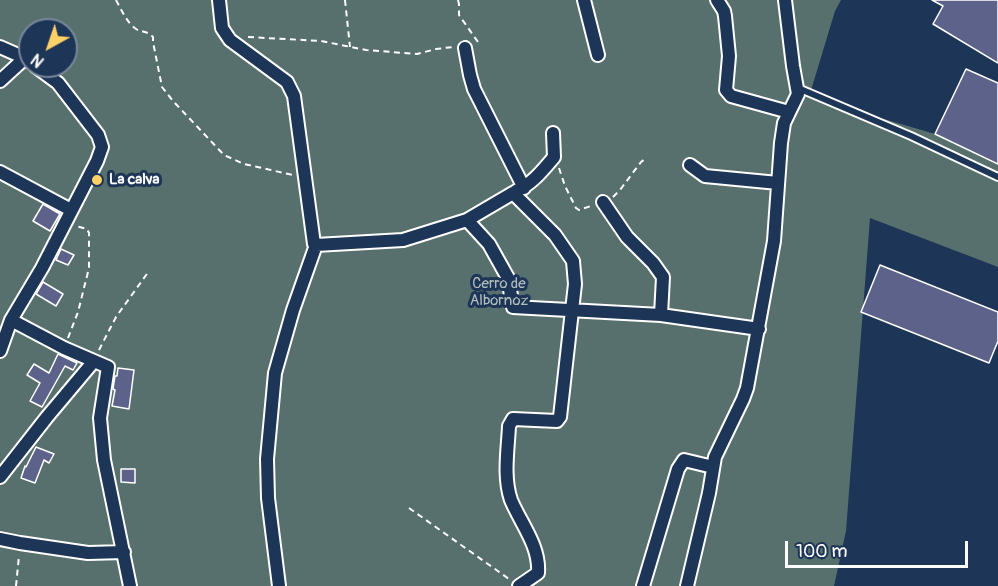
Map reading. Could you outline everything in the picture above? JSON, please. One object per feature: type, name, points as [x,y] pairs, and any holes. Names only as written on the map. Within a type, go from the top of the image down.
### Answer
[{"type":"street","points":[[219,0],[222,28],[230,40],[287,82],[294,96],[314,244],[316,245],[274,373],[267,459],[268,498],[279,586]]},
{"type":"street","points":[[584,0],[598,55]]},
{"type":"street","points":[[717,0],[724,11],[729,56],[726,90],[731,96],[789,112]]},
{"type":"street","points":[[687,586],[715,457],[747,388],[774,241],[784,123],[798,94],[785,0]]},
{"type":"street","points":[[0,47],[18,56]]},
{"type":"street","points":[[465,48],[474,89],[518,190],[573,261],[575,284],[560,417],[557,421],[513,419],[509,426],[507,473],[511,498],[533,546],[538,566],[538,573],[519,586]]},
{"type":"street","points":[[0,81],[18,70]]},
{"type":"street","points":[[0,351],[11,320],[42,268],[102,147],[98,135],[58,83],[51,78]]},
{"type":"street","points":[[316,245],[403,240],[467,220],[518,190],[542,172],[554,157],[553,133]]},
{"type":"street","points":[[690,165],[705,176],[778,183]]},
{"type":"street","points":[[0,172],[71,210]]},
{"type":"street","points":[[603,202],[627,237],[653,263],[663,277],[661,315]]},
{"type":"street","points":[[467,220],[489,244],[508,278],[511,306],[513,307],[661,315],[759,329]]},
{"type":"street","points":[[11,320],[64,348],[106,365],[109,369],[100,418],[106,471],[130,586]]},
{"type":"street","points":[[0,477],[94,361]]},
{"type":"street","points":[[643,586],[678,469],[684,460],[713,467]]},
{"type":"street","points":[[0,539],[88,553],[124,552]]},
{"type":"lane","points":[[797,88],[911,136],[998,177]]},
{"type":"path","points":[[116,0],[134,27],[153,37],[162,87],[224,155],[244,164],[305,178]]},
{"type":"path","points":[[345,0],[350,46]]},
{"type":"path","points":[[230,40],[249,37],[282,38],[417,54],[436,49],[465,48],[478,42],[459,15],[458,0]]},
{"type":"path","points":[[554,157],[576,208],[579,210],[611,199],[645,159]]},
{"type":"path","points":[[64,348],[78,312],[89,268],[87,229],[65,222]]},
{"type":"path","points":[[94,361],[116,317],[149,271]]},
{"type":"path","points":[[409,508],[519,586]]},
{"type":"path","points":[[16,586],[20,543]]},
{"type":"green space","name":"Cerro de Albornoz","points":[[0,0],[841,0],[835,11],[809,97],[935,134],[998,164],[998,267],[870,218],[846,531],[834,586],[0,586]]},
{"type":"building","points":[[932,0],[998,0],[998,63],[933,24],[943,6]]},
{"type":"building","points":[[966,69],[998,83],[998,164],[935,134]]},
{"type":"building","points":[[43,204],[60,214],[50,231],[33,221]]},
{"type":"building","points":[[61,249],[74,255],[68,265],[56,260]]},
{"type":"building","points":[[880,265],[998,312],[998,341],[989,363],[861,312]]},
{"type":"building","points":[[43,282],[63,294],[56,306],[36,294]]},
{"type":"building","points":[[58,354],[77,363],[73,370],[65,366],[42,407],[30,401],[40,383],[27,375],[34,364],[49,373]]},
{"type":"building","points":[[118,368],[134,370],[129,409],[112,406]]},
{"type":"building","points":[[36,447],[54,454],[49,463],[44,460],[35,483],[21,478]]},
{"type":"building","points":[[121,469],[135,469],[135,483],[121,482]]},
{"type":"place","name":"La calva","points":[[97,180]]}]
